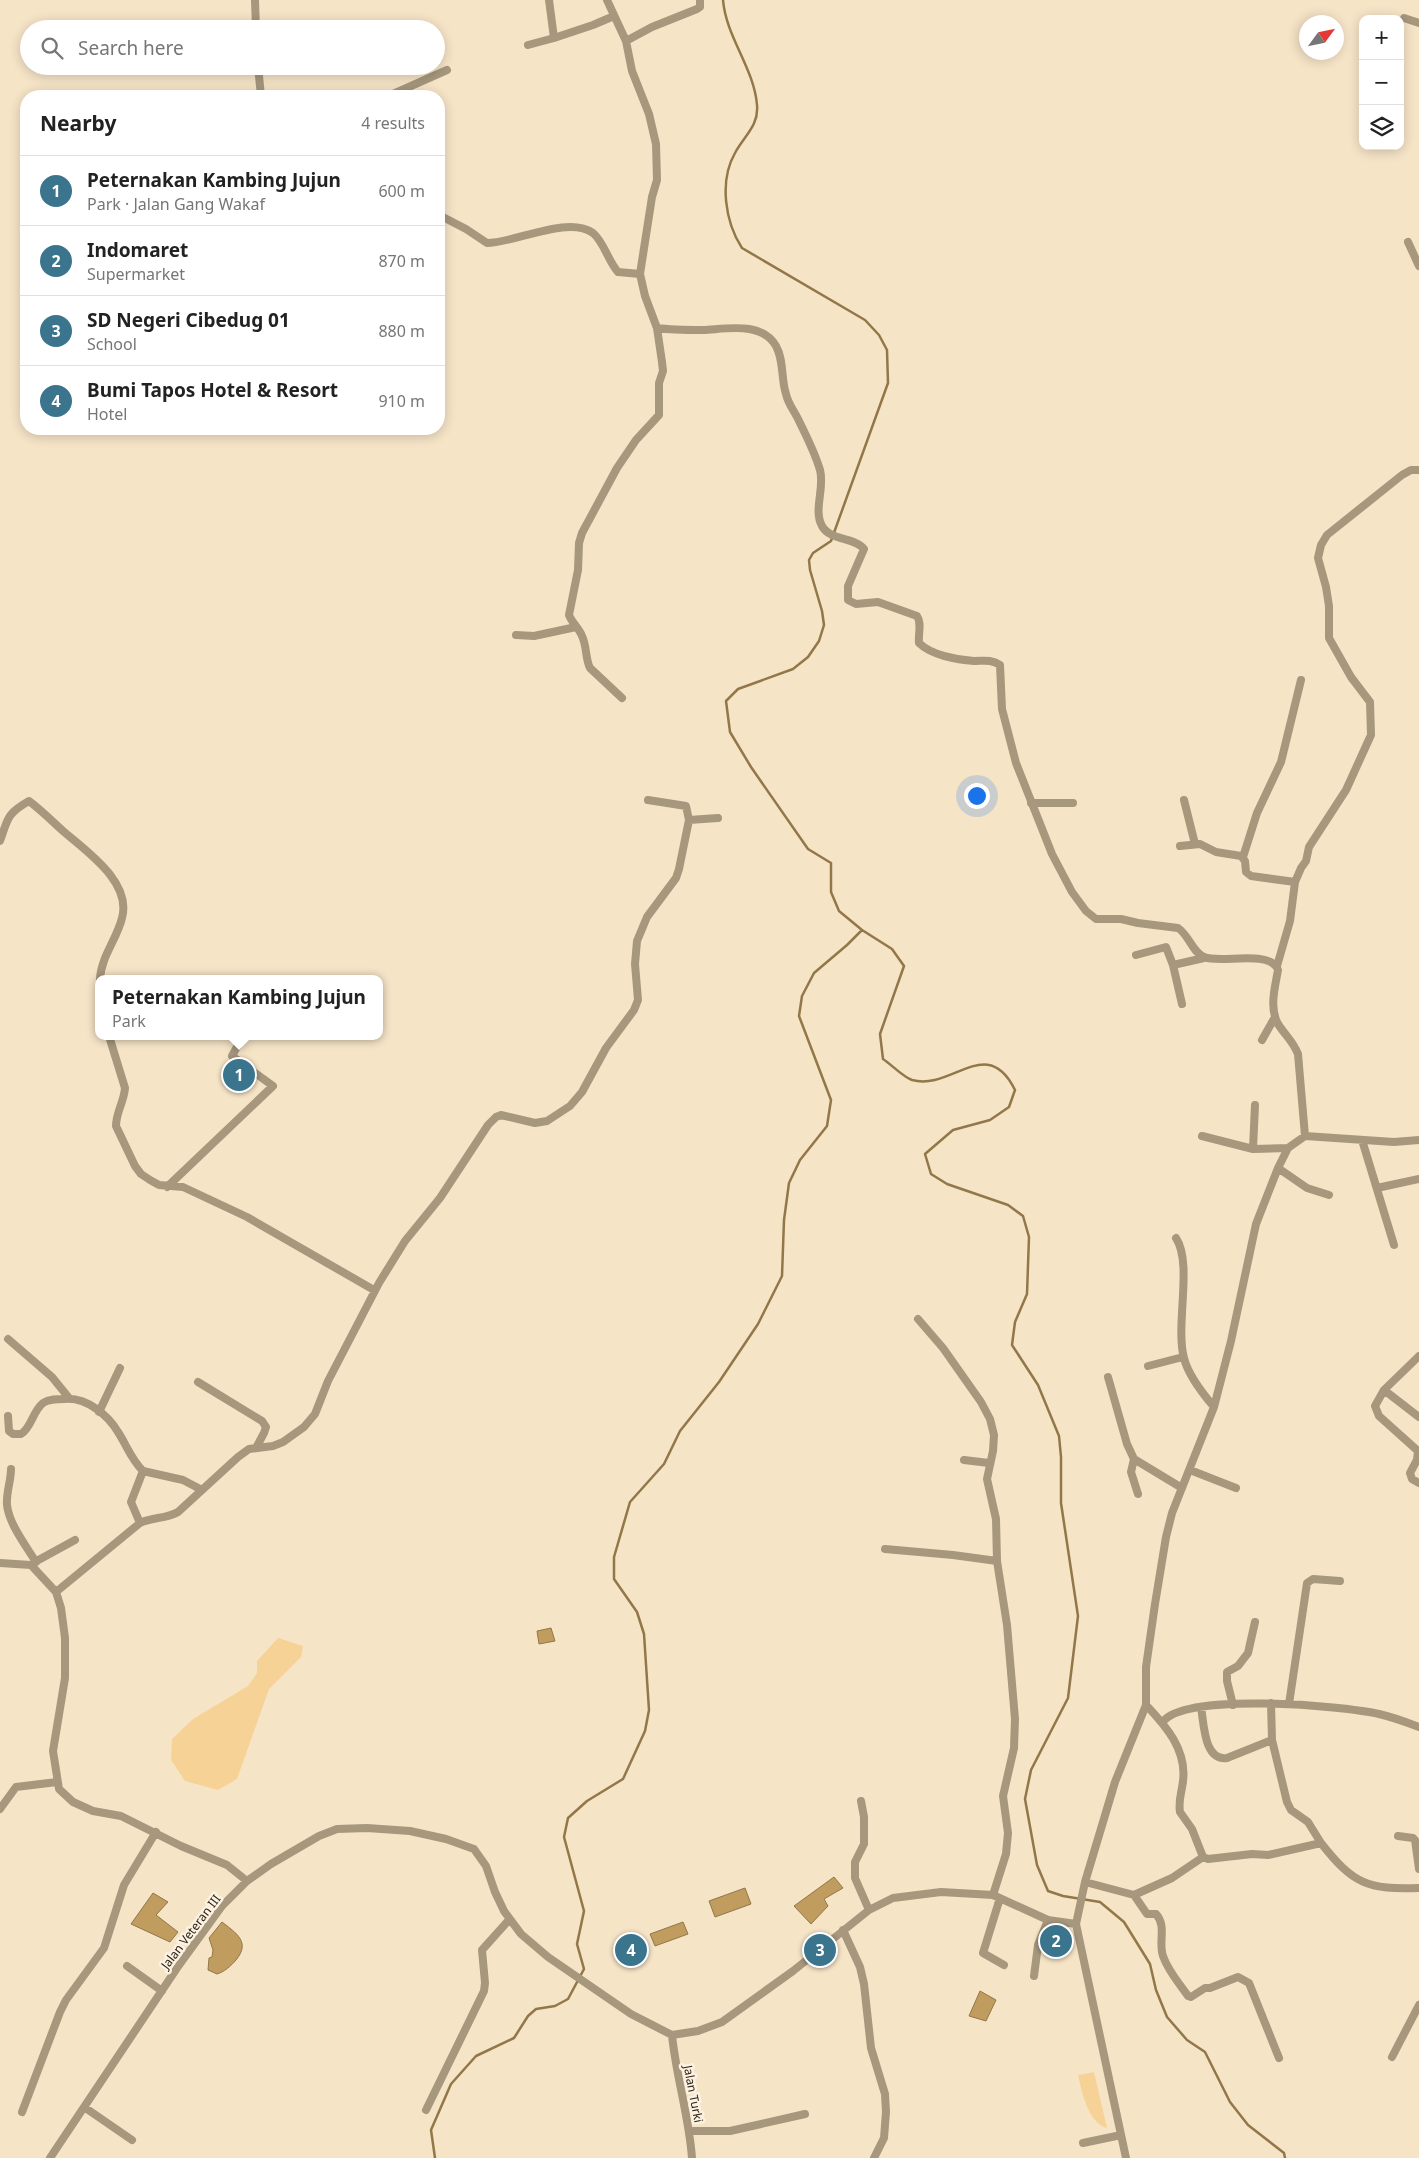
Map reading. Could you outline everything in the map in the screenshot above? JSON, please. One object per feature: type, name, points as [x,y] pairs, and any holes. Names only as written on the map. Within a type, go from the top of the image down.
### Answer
[{"type":"street","points":[[255,0],[256,20]]},
{"type":"street","points":[[549,0],[554,38]]},
{"type":"street","points":[[607,0],[626,41],[632,71],[649,114],[657,151],[657,180],[650,206],[640,274],[645,296],[657,328],[662,371],[659,384],[659,415],[621,462],[582,533],[579,543],[578,570],[569,615],[582,634],[587,662],[590,668],[622,698]]},
{"type":"street","points":[[626,41],[652,27],[697,9],[700,6],[700,0]]},
{"type":"street","points":[[528,45],[593,25],[614,16]]},
{"type":"street","points":[[1404,18],[1419,23]]},
{"type":"street","points":[[259,75],[260,90]]},
{"type":"street","points":[[402,90],[436,75]]},
{"type":"street","points":[[445,218],[466,228],[487,243],[509,240],[556,228],[585,230],[593,234],[599,241],[612,266],[618,272],[640,274]]},
{"type":"street","points":[[1408,242],[1419,266]]},
{"type":"street","points":[[657,328],[693,330],[739,327],[762,332],[769,337],[779,354],[786,395],[821,474],[819,514],[821,525],[825,531],[859,544],[864,549],[848,586],[847,596],[850,602],[856,604],[878,602],[917,616],[920,623],[919,643],[933,653],[972,661],[994,661],[1000,665],[1002,709],[1016,763],[1032,804],[1072,892],[1090,916],[1096,919],[1121,919],[1178,928],[1183,931],[1197,952],[1204,958]]},
{"type":"street","points":[[1305,1136],[1298,1054],[1294,1043],[1275,1017],[1273,998],[1277,966],[1290,921],[1295,882],[1300,868],[1306,861],[1310,848],[1346,790],[1371,734],[1372,721],[1370,702],[1351,677],[1329,638],[1328,596],[1318,558],[1321,545],[1327,535],[1402,475],[1411,470],[1419,470]]},
{"type":"street","points":[[516,635],[534,636],[576,627]]},
{"type":"street","points":[[1295,882],[1251,876],[1246,872],[1244,857],[1257,813],[1281,762],[1301,680]]},
{"type":"street","points":[[56,1592],[140,1523],[171,1516],[178,1512],[249,1449],[283,1442],[304,1427],[315,1414],[328,1381],[374,1290],[406,1242],[440,1198],[496,1117],[507,1115],[535,1123],[547,1121],[570,1106],[582,1092],[606,1048],[634,1010],[638,1000],[635,964],[637,941],[647,917],[676,878],[679,869],[689,820],[686,806],[648,800]]},
{"type":"street","points":[[1184,800],[1195,844]]},
{"type":"street","points":[[0,841],[3,828],[11,814],[29,801],[105,868],[121,895],[124,910],[103,962],[101,975]]},
{"type":"street","points":[[1032,804],[1073,804]]},
{"type":"street","points":[[689,820],[718,818]]},
{"type":"street","points":[[1180,846],[1195,844],[1205,846],[1216,852],[1244,857]]},
{"type":"street","points":[[1136,955],[1166,947],[1173,965],[1182,1004]]},
{"type":"street","points":[[1173,965],[1204,958],[1255,959],[1269,961],[1277,966]]},
{"type":"street","points":[[1262,1040],[1275,1017]]},
{"type":"street","points":[[110,1040],[125,1088],[116,1118],[116,1126],[141,1174],[159,1185],[183,1187],[247,1217],[374,1290]]},
{"type":"street","points":[[167,1187],[273,1086],[232,1056],[241,1040]]},
{"type":"street","points":[[1254,1105],[1254,1149]]},
{"type":"street","points":[[1202,1136],[1254,1149],[1288,1148]]},
{"type":"street","points":[[1126,2158],[1076,1924],[1085,1882],[1115,1782],[1146,1705],[1146,1667],[1166,1537],[1182,1488],[1214,1407],[1231,1340],[1256,1224],[1288,1148],[1305,1136],[1362,1140],[1419,1140]]},
{"type":"street","points":[[1362,1140],[1394,1245]]},
{"type":"street","points":[[1278,1168],[1307,1188],[1329,1195]]},
{"type":"street","points":[[1377,1188],[1419,1179]]},
{"type":"street","points":[[1176,1238],[1182,1260],[1181,1336],[1183,1357],[1190,1373],[1214,1407]]},
{"type":"street","points":[[918,1319],[943,1348],[981,1402],[990,1419],[994,1435],[993,1451],[987,1479],[996,1518],[996,1561],[1007,1625],[1015,1719],[1014,1748],[1003,1796],[1008,1834],[997,1896],[982,1953],[1004,1965]]},
{"type":"street","points":[[8,1339],[52,1376],[69,1398]]},
{"type":"street","points":[[1419,1356],[1384,1390],[1375,1406],[1379,1416],[1418,1451],[1419,1456],[1410,1473],[1412,1479],[1419,1483]]},
{"type":"street","points":[[1148,1366],[1183,1357]]},
{"type":"street","points":[[99,1412],[120,1368]]},
{"type":"street","points":[[1108,1376],[1127,1444],[1134,1459],[1132,1472],[1138,1494]]},
{"type":"street","points":[[198,1382],[262,1421],[266,1426],[256,1448]]},
{"type":"street","points":[[1384,1390],[1419,1417]]},
{"type":"street","points":[[8,1416],[9,1430],[12,1434],[21,1434],[28,1428],[32,1416],[48,1400],[69,1398],[81,1401],[99,1412],[113,1424],[133,1459],[143,1471],[183,1480],[202,1490]]},
{"type":"street","points":[[1134,1459],[1182,1488]]},
{"type":"street","points":[[964,1460],[989,1463]]},
{"type":"street","points":[[11,1469],[7,1502],[8,1510],[33,1563],[56,1592],[61,1608],[65,1660],[63,1693],[54,1751],[59,1788],[64,1796],[73,1802],[92,1811],[121,1816],[181,1846],[226,1865],[247,1881]]},
{"type":"street","points":[[1190,1470],[1236,1488]]},
{"type":"street","points":[[140,1523],[131,1502],[143,1471]]},
{"type":"street","points":[[0,1564],[33,1563],[75,1540]]},
{"type":"street","points":[[885,1549],[996,1561]]},
{"type":"street","points":[[1289,1704],[1307,1582],[1313,1579],[1340,1581]]},
{"type":"street","points":[[1233,1705],[1227,1681],[1227,1672],[1238,1666],[1245,1657],[1255,1622]]},
{"type":"street","points":[[1271,1704],[1272,1740],[1287,1802],[1291,1810],[1308,1822],[1330,1855],[1363,1883],[1386,1889],[1419,1888]]},
{"type":"street","points":[[1162,1723],[1169,1715],[1187,1708],[1289,1704],[1378,1714],[1419,1727]]},
{"type":"street","points":[[1146,1705],[1174,1740],[1182,1760],[1183,1781],[1179,1806],[1180,1812],[1192,1829],[1203,1857],[1208,1859],[1252,1854],[1268,1855],[1321,1843]]},
{"type":"street","points":[[1201,1707],[1208,1746],[1214,1756],[1220,1759],[1272,1740]]},
{"type":"street","points":[[0,1809],[16,1787],[57,1782]]},
{"type":"street","points":[[860,1801],[864,1817],[864,1844],[855,1862],[855,1878],[869,1910]]},
{"type":"street","name":"Jalan Veteran III","points":[[50,2158],[162,1991],[222,1906],[247,1881],[271,1864],[319,1836],[337,1829],[367,1828],[410,1831],[446,1839],[474,1849],[486,1866],[495,1892],[509,1920],[521,1934],[539,1950],[631,2014],[672,2035]]},
{"type":"street","points":[[22,2112],[60,2012],[66,2000],[104,1948],[124,1885],[156,1832]]},
{"type":"street","points":[[1398,1836],[1415,1840],[1419,1869]]},
{"type":"street","points":[[1085,1882],[1134,1894],[1177,1875],[1203,1857]]},
{"type":"street","points":[[672,2035],[698,2031],[722,2022],[793,1971],[869,1910],[893,1898],[907,1895],[953,1892],[997,1896],[1048,1920],[1076,1924]]},
{"type":"street","points":[[1134,1894],[1147,1914],[1156,1914],[1161,1920],[1164,1960],[1188,1996],[1192,1997],[1205,1988],[1210,1988],[1238,1977],[1250,1982],[1279,2058]]},
{"type":"street","points":[[426,2110],[484,1991],[482,1950],[509,1920]]},
{"type":"street","points":[[1034,1976],[1038,1945],[1048,1920]]},
{"type":"street","points":[[844,1930],[860,1967],[864,1984],[871,2048],[886,2094],[884,2138],[874,2158]]},
{"type":"street","points":[[127,1966],[162,1991]]},
{"type":"street","points":[[1392,2057],[1419,2005]]},
{"type":"street","name":"Jalan Turki","points":[[672,2035],[692,2158]]},
{"type":"street","points":[[84,2107],[132,2140]]},
{"type":"street","points":[[689,2132],[730,2131],[805,2114]]},
{"type":"street","points":[[1084,2143],[1121,2135]]},
{"type":"shaded area","points":[[551,1628],[555,1641],[539,1644],[537,1631]]},
{"type":"shaded area","points":[[278,1638],[303,1646],[301,1657],[269,1689],[237,1779],[218,1790],[185,1781],[171,1760],[172,1739],[193,1719],[248,1686],[257,1673],[257,1661]]},
{"type":"shaded area","points":[[834,1877],[843,1888],[824,1899],[828,1906],[811,1924],[794,1906]]},
{"type":"shaded area","points":[[745,1888],[751,1904],[715,1917],[709,1901]]},
{"type":"shaded area","points":[[153,1893],[168,1902],[156,1915],[178,1932],[170,1942],[131,1924]]},
{"type":"shaded area","points":[[222,1922],[237,1934],[242,1943],[242,1948],[234,1962],[217,1974],[208,1970],[209,1958],[212,1957],[213,1950],[209,1938]]},
{"type":"shaded area","points":[[683,1922],[688,1934],[655,1946],[650,1934]]},
{"type":"shaded area","points":[[980,1991],[996,2000],[986,2021],[969,2016]]},
{"type":"shaded area","points":[[1094,2072],[1107,2128],[1100,2125],[1091,2114],[1084,2098],[1078,2075]]},
{"type":"waterway","points":[[723,0],[729,27],[751,78],[757,105],[756,119],[735,153],[727,176],[726,201],[731,226],[736,238],[742,248],[865,320],[879,335],[887,350],[888,383],[831,541],[813,553],[809,560],[824,625],[819,641],[808,657],[793,669],[738,689],[726,701],[730,732],[751,767],[808,849],[831,863],[831,892],[839,911],[862,930],[892,949],[904,966],[880,1034],[883,1059],[901,1074],[912,1080],[927,1081],[981,1065],[993,1066],[1004,1074],[1015,1090],[1009,1107],[990,1120],[953,1130],[925,1154],[931,1174],[947,1184],[1008,1205],[1023,1216],[1029,1237],[1027,1294],[1015,1322],[1012,1345],[1038,1385],[1059,1436],[1061,1503],[1078,1616],[1068,1698],[1031,1770],[1025,1799],[1037,1865],[1048,1891],[1063,1896],[1100,1902],[1124,1922],[1150,1964],[1156,1990],[1167,2017],[1187,2040],[1205,2052],[1230,2102],[1248,2125],[1284,2153],[1285,2158]]},
{"type":"waterway","points":[[435,2158],[431,2130],[451,2084],[476,2056],[514,2038],[528,2016],[536,2009],[555,2006],[568,1999],[584,1969],[577,1944],[584,1911],[564,1837],[568,1818],[587,1801],[623,1779],[645,1731],[649,1710],[644,1634],[637,1612],[614,1579],[614,1557],[630,1502],[664,1464],[680,1431],[719,1382],[758,1324],[782,1276],[784,1220],[789,1183],[800,1160],[827,1126],[831,1100],[799,1016],[802,996],[814,973],[862,930]]},
{"type":"place","name":"Peternakan Kambing Jujun","points":[[239,1075]]},
{"type":"place","name":"Indomaret","points":[[1056,1941]]},
{"type":"place","name":"Bumi Tapos Hotel & Resort","points":[[631,1950]]},
{"type":"place","name":"SD Negeri Cibedug 01","points":[[820,1950]]}]
